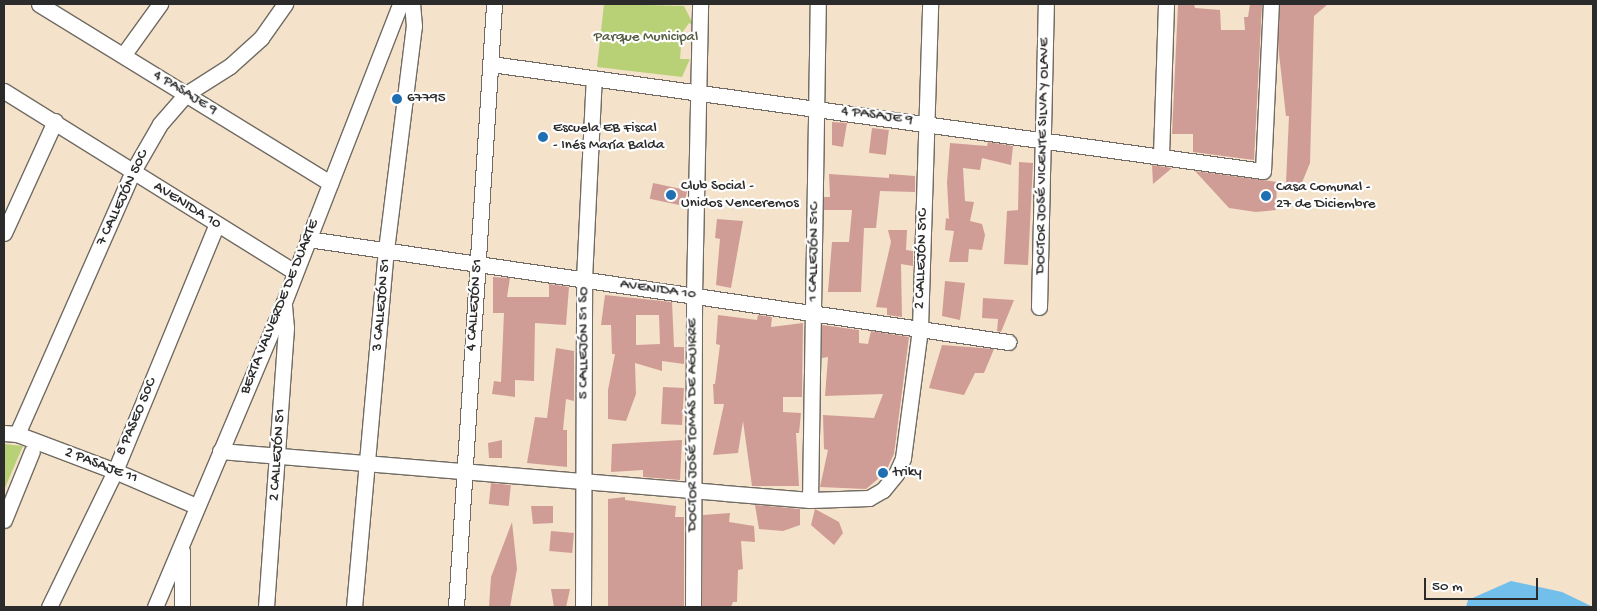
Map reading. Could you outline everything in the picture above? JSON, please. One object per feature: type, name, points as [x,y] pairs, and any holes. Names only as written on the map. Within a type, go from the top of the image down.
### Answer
[{"type":"street","name":"4 PASAJE 9","points":[[39,4],[124,54],[330,182]]},
{"type":"street","points":[[124,54],[160,4]]},
{"type":"street","name":"7 CALLEJÓN 50C","points":[[10,434],[133,172],[160,124],[186,94],[230,66],[261,38],[285,4]]},
{"type":"street","name":"BERTA VALVERDE DE DUARTE","points":[[154,607],[182,547],[196,506],[284,302],[400,4]]},
{"type":"street","name":"3 CALLEJÓN 51","points":[[354,607],[386,250],[414,26],[412,4]]},
{"type":"street","name":"4 CALLEJÓN 51","points":[[456,607],[494,4]]},
{"type":"street","name":"DOCTOR JOSÉ TOMÁS DE AGUIRRE","points":[[693,607],[694,296],[700,91],[700,4]]},
{"type":"street","name":"1 CALLEJÓN 51C","points":[[810,500],[818,4]]},
{"type":"street","name":"2 CALLEJÓN 51C","points":[[810,500],[869,498],[896,474],[903,458],[920,328],[930,4]]},
{"type":"street","name":"DOCTOR JOSÉ VICENTE SILVA Y OLAVE","points":[[1039,307],[1046,4]]},
{"type":"street","points":[[1161,155],[1166,4]]},
{"type":"street","name":"4 PASAJE 9","points":[[491,64],[700,91],[1263,171],[1271,4]]},
{"type":"street","name":"5 CALLEJÓN 51 SO","points":[[582,607],[584,280],[594,78]]},
{"type":"street","name":"AVENIDA 10","points":[[4,91],[295,272]]},
{"type":"street","points":[[4,233],[55,121]]},
{"type":"street","name":"8 PASEO 50C","points":[[49,607],[115,470],[217,224]]},
{"type":"street","name":"AVENIDA 10","points":[[308,239],[1008,342]]},
{"type":"street","name":"2 CALLEJÓN 51","points":[[266,607],[286,328],[284,302]]},
{"type":"street","name":"2 PASAJE 11","points":[[10,434],[115,470],[196,506]]},
{"type":"street","points":[[4,520],[32,451]]},
{"type":"street","points":[[220,451],[810,500]]},
{"type":"street","points":[[182,547],[182,607]]},
{"type":"green space","name":"Parque Municipal","points":[[604,4],[684,6],[694,26],[689,23],[682,33],[680,59],[690,59],[682,77],[597,67]]},
{"type":"green space","points":[[4,444],[23,446],[4,490]]},
{"type":"water","points":[[1511,581],[1562,592],[1593,607],[1466,607],[1468,600]]},
{"type":"building","points":[[1178,4],[1194,4],[1195,8],[1220,10],[1221,30],[1245,30],[1244,17],[1248,17],[1250,4],[1262,4],[1254,160],[1193,152],[1193,134],[1172,134]]},
{"type":"building","points":[[1280,4],[1328,4],[1314,16],[1310,163],[1301,185],[1286,183],[1289,116],[1286,116],[1278,45]]},
{"type":"building","points":[[832,122],[847,123],[843,147],[832,145]]},
{"type":"building","points":[[872,128],[889,130],[886,155],[869,153]]},
{"type":"building","points":[[988,142],[1013,146],[1011,165],[982,158],[980,170],[963,168],[965,201],[974,202],[970,221],[982,224],[985,235],[982,250],[969,249],[968,262],[949,262],[954,231],[945,230],[946,218],[949,219],[947,182],[950,143],[987,146]]},
{"type":"building","points":[[1019,162],[1033,163],[1028,265],[1004,264],[1007,211],[1018,210]]},
{"type":"building","points":[[1152,165],[1172,168],[1153,184]]},
{"type":"building","points":[[1195,171],[1277,182],[1276,210],[1256,212],[1229,208]]},
{"type":"building","points":[[829,174],[889,178],[889,174],[915,176],[915,192],[880,191],[876,228],[864,228],[861,292],[828,292],[832,242],[849,242],[852,210],[824,210],[824,197],[830,197]]},
{"type":"building","name":"Club Social - Unidos Venceremos","points":[[653,183],[687,190],[684,206],[650,199]]},
{"type":"building","points":[[717,219],[743,221],[731,288],[716,285],[720,239],[715,238]]},
{"type":"building","points":[[888,230],[907,230],[906,250],[913,251],[913,266],[901,264],[902,317],[887,315],[887,308],[876,307],[891,242]]},
{"type":"building","points":[[493,277],[510,278],[507,297],[549,297],[549,284],[569,287],[566,325],[535,323],[534,381],[515,380],[515,397],[492,394],[494,381],[501,382],[504,313],[493,313]]},
{"type":"building","points":[[945,281],[965,283],[960,320],[942,316]]},
{"type":"building","points":[[605,295],[672,302],[674,347],[684,347],[684,364],[662,361],[662,371],[635,363],[636,394],[626,421],[608,419],[608,390],[615,354],[612,354],[611,325],[601,325]],"holes":[[[636,315],[659,315],[660,344],[636,345]]]},
{"type":"building","points":[[983,298],[1014,300],[1001,332],[997,331],[998,319],[982,318]]},
{"type":"building","points":[[718,315],[757,320],[758,315],[772,317],[771,327],[803,323],[802,397],[783,397],[783,412],[801,413],[799,433],[796,433],[799,486],[752,486],[743,421],[738,453],[713,455],[724,404],[714,404],[713,384],[715,384],[720,345],[716,344]]},
{"type":"building","points":[[822,325],[859,330],[859,343],[868,344],[871,331],[909,337],[894,454],[885,473],[866,489],[820,487],[828,450],[824,449],[823,415],[874,418],[883,394],[825,396],[828,357],[822,358]]},
{"type":"building","points":[[942,345],[994,349],[984,373],[975,373],[964,395],[929,388]]},
{"type":"building","points":[[556,348],[574,351],[574,401],[566,399],[563,430],[567,430],[567,467],[527,463],[535,417],[547,418]]},
{"type":"building","points":[[663,387],[684,388],[682,425],[661,424]]},
{"type":"building","points":[[502,440],[502,458],[489,458],[488,443]]},
{"type":"building","points":[[682,440],[680,480],[643,477],[643,470],[611,472],[612,444]]},
{"type":"building","points":[[491,483],[511,485],[509,506],[489,504]]},
{"type":"building","points":[[625,497],[625,500],[676,506],[675,517],[684,517],[684,607],[608,607],[608,499]]},
{"type":"building","points":[[755,505],[800,509],[800,525],[783,531],[759,529]]},
{"type":"building","points":[[531,506],[553,506],[553,523],[533,524]]},
{"type":"building","points":[[815,509],[839,522],[843,533],[834,545],[811,525]]},
{"type":"building","points":[[730,513],[729,522],[754,526],[755,542],[741,541],[743,569],[738,570],[737,602],[733,602],[731,607],[702,607],[703,515]]},
{"type":"building","points":[[512,522],[517,569],[510,607],[489,607],[491,577]]},
{"type":"building","points":[[551,531],[574,533],[572,553],[549,551]]},
{"type":"building","points":[[551,589],[570,589],[566,607],[554,607]]},
{"type":"place","name":"67795","points":[[397,99]]},
{"type":"place","name":"Escuela EB Fiscal - Inés María Balda","points":[[543,137]]},
{"type":"place","name":"Club Social - Unidos Venceremos","points":[[671,195]]},
{"type":"place","name":"Casa Comunal - 27 de Diciembre","points":[[1266,196]]},
{"type":"place","name":"triky","points":[[883,473]]}]
